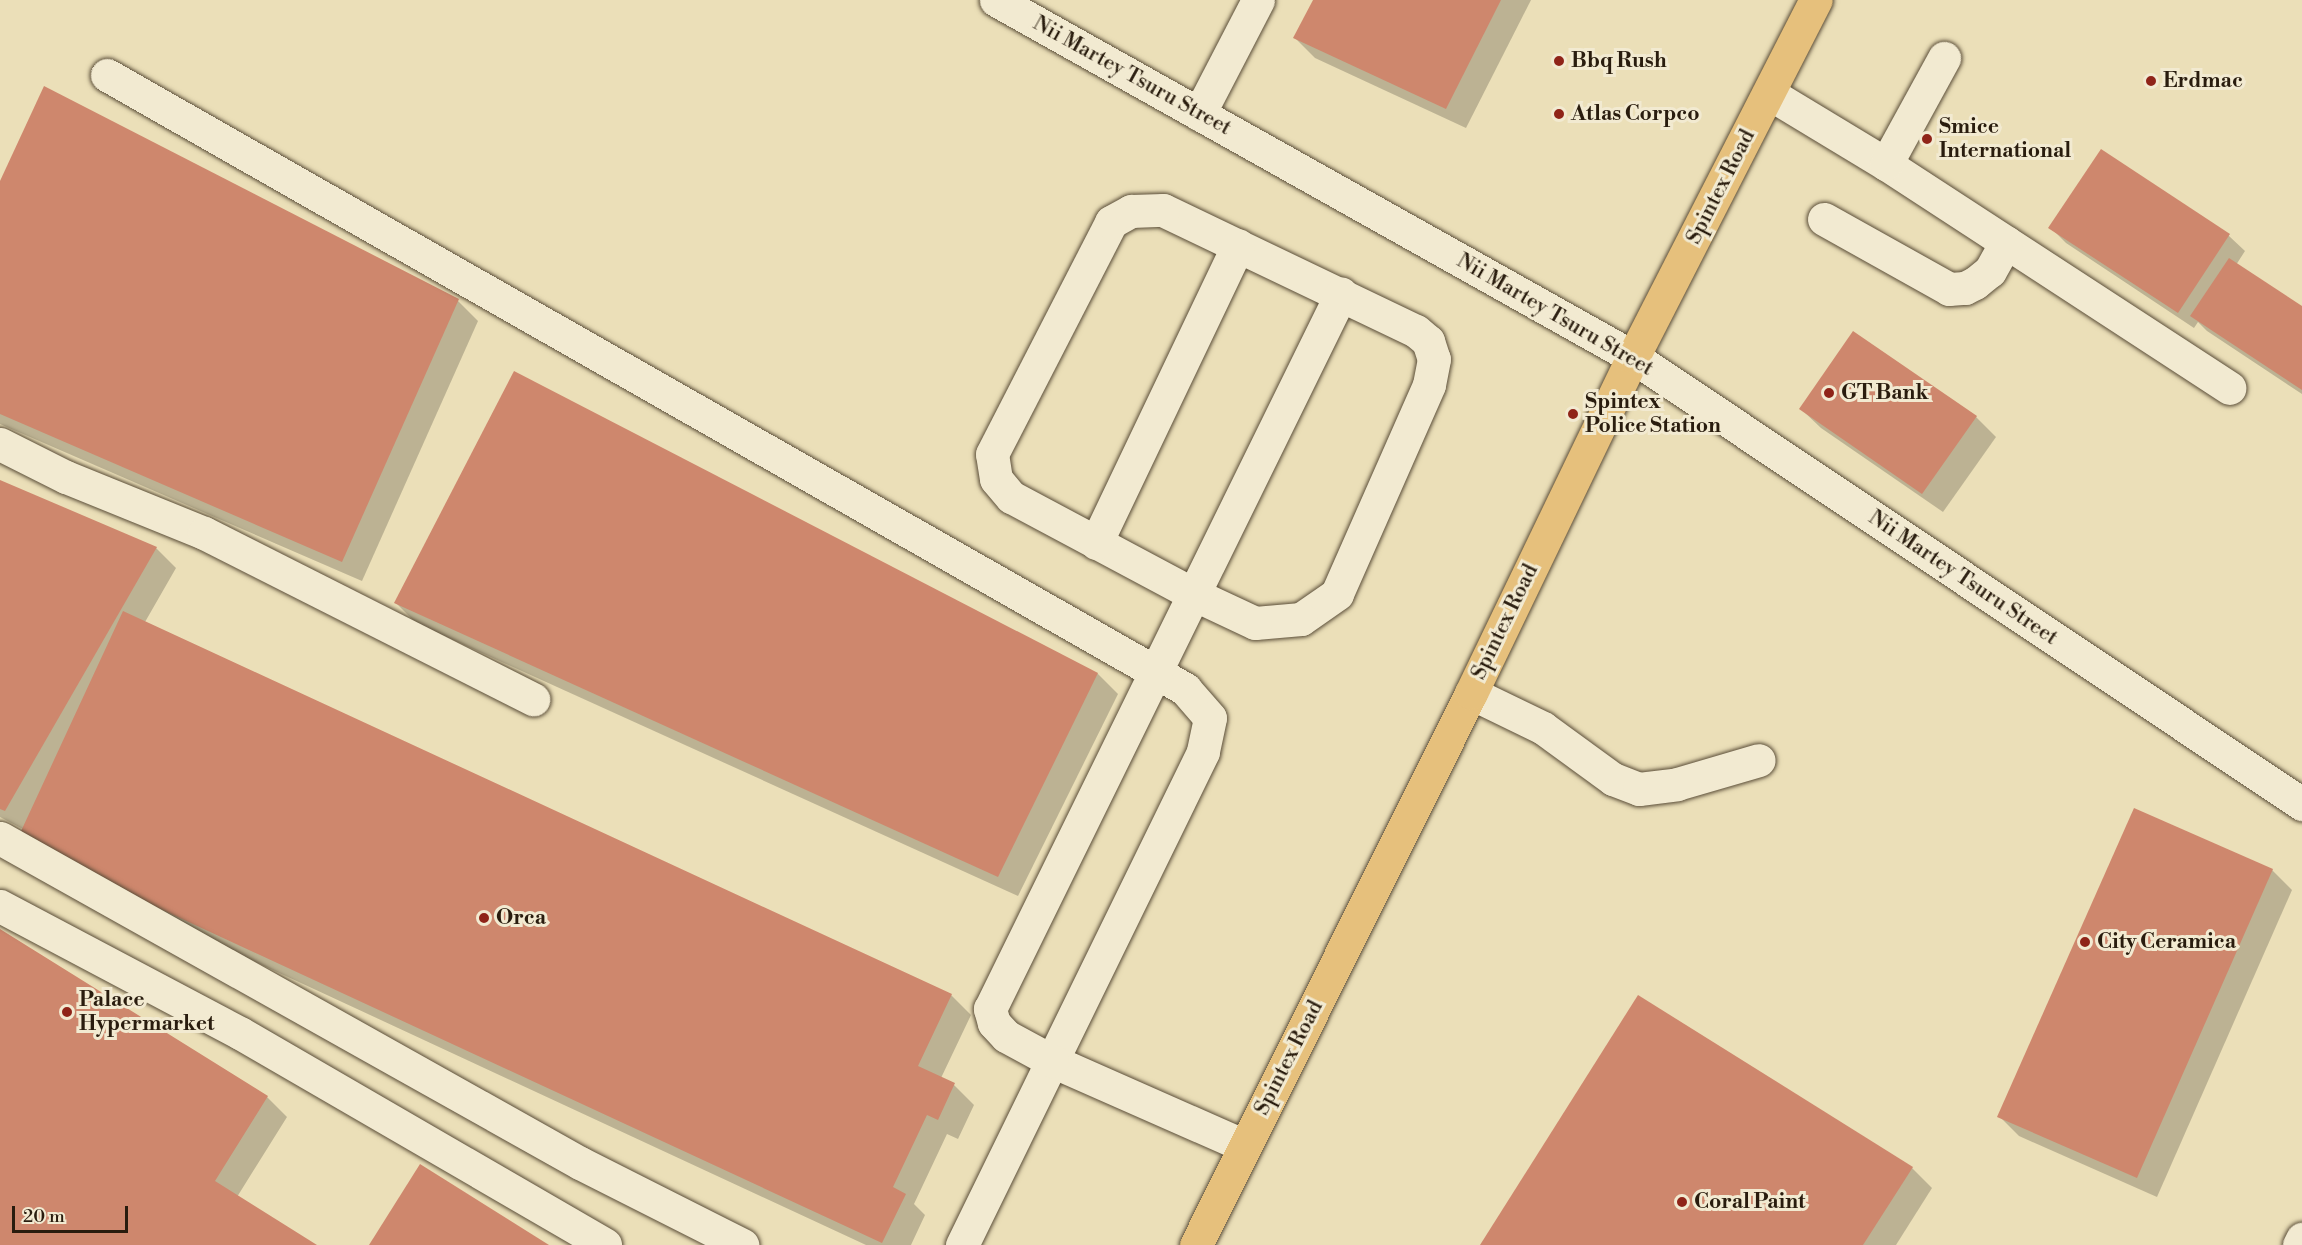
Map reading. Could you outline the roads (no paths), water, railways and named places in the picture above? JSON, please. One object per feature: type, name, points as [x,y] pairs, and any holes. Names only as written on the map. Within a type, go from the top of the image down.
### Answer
[{"type":"main road","name":"Spintex Road","points":[[1196,1245],[1471,693],[1633,357],[1770,94],[1816,0]]},
{"type":"street","name":"Nii Martey Tsuru Street","points":[[996,0],[1633,357],[2302,804]]},
{"type":"street","points":[[1199,114],[1258,0]]},
{"type":"street","points":[[1886,164],[1944,58]]},
{"type":"street","points":[[108,75],[1185,689],[1210,718],[1203,752],[962,1245]]},
{"type":"street","points":[[1770,94],[1886,164],[2229,388]]},
{"type":"street","points":[[1163,210],[1341,294],[1416,331],[1428,341],[1434,360],[1429,385],[1337,594],[1300,619],[1255,623],[1193,594],[1011,498],[996,479],[992,454],[1111,222],[1131,211],[1163,210]]},
{"type":"street","points":[[1824,219],[1949,289],[1965,288],[1990,271],[2006,242]]},
{"type":"street","points":[[1096,543],[1238,245]]},
{"type":"street","points":[[1245,1146],[1052,1061],[1006,1036],[994,1023],[990,1009],[1341,294]]},
{"type":"street","points":[[0,444],[66,477],[204,532],[533,699]]},
{"type":"street","points":[[1471,693],[1543,728],[1613,779],[1639,789],[1677,784],[1759,760]]},
{"type":"street","points":[[0,838],[580,1163],[742,1245]]},
{"type":"street","points":[[0,906],[240,1033],[605,1245]]},
{"type":"street","points":[[2299,1245],[2302,1239]]},
{"type":"place","name":"Bbq Rush","points":[[1559,61]]},
{"type":"place","name":"Erdmac","points":[[2151,81]]},
{"type":"place","name":"Atlas Corpco","points":[[1559,114]]},
{"type":"place","name":"Smice International","points":[[1927,139]]},
{"type":"place","name":"GT Bank","points":[[1829,393]]},
{"type":"place","name":"Spintex Police Station","points":[[1573,414]]},
{"type":"place","name":"Orca","points":[[484,918]]},
{"type":"place","name":"City Ceramica","points":[[2085,942]]},
{"type":"place","name":"Palace Hypermarket","points":[[67,1012]]},
{"type":"place","name":"Coral Paint","points":[[1682,1202]]}]
